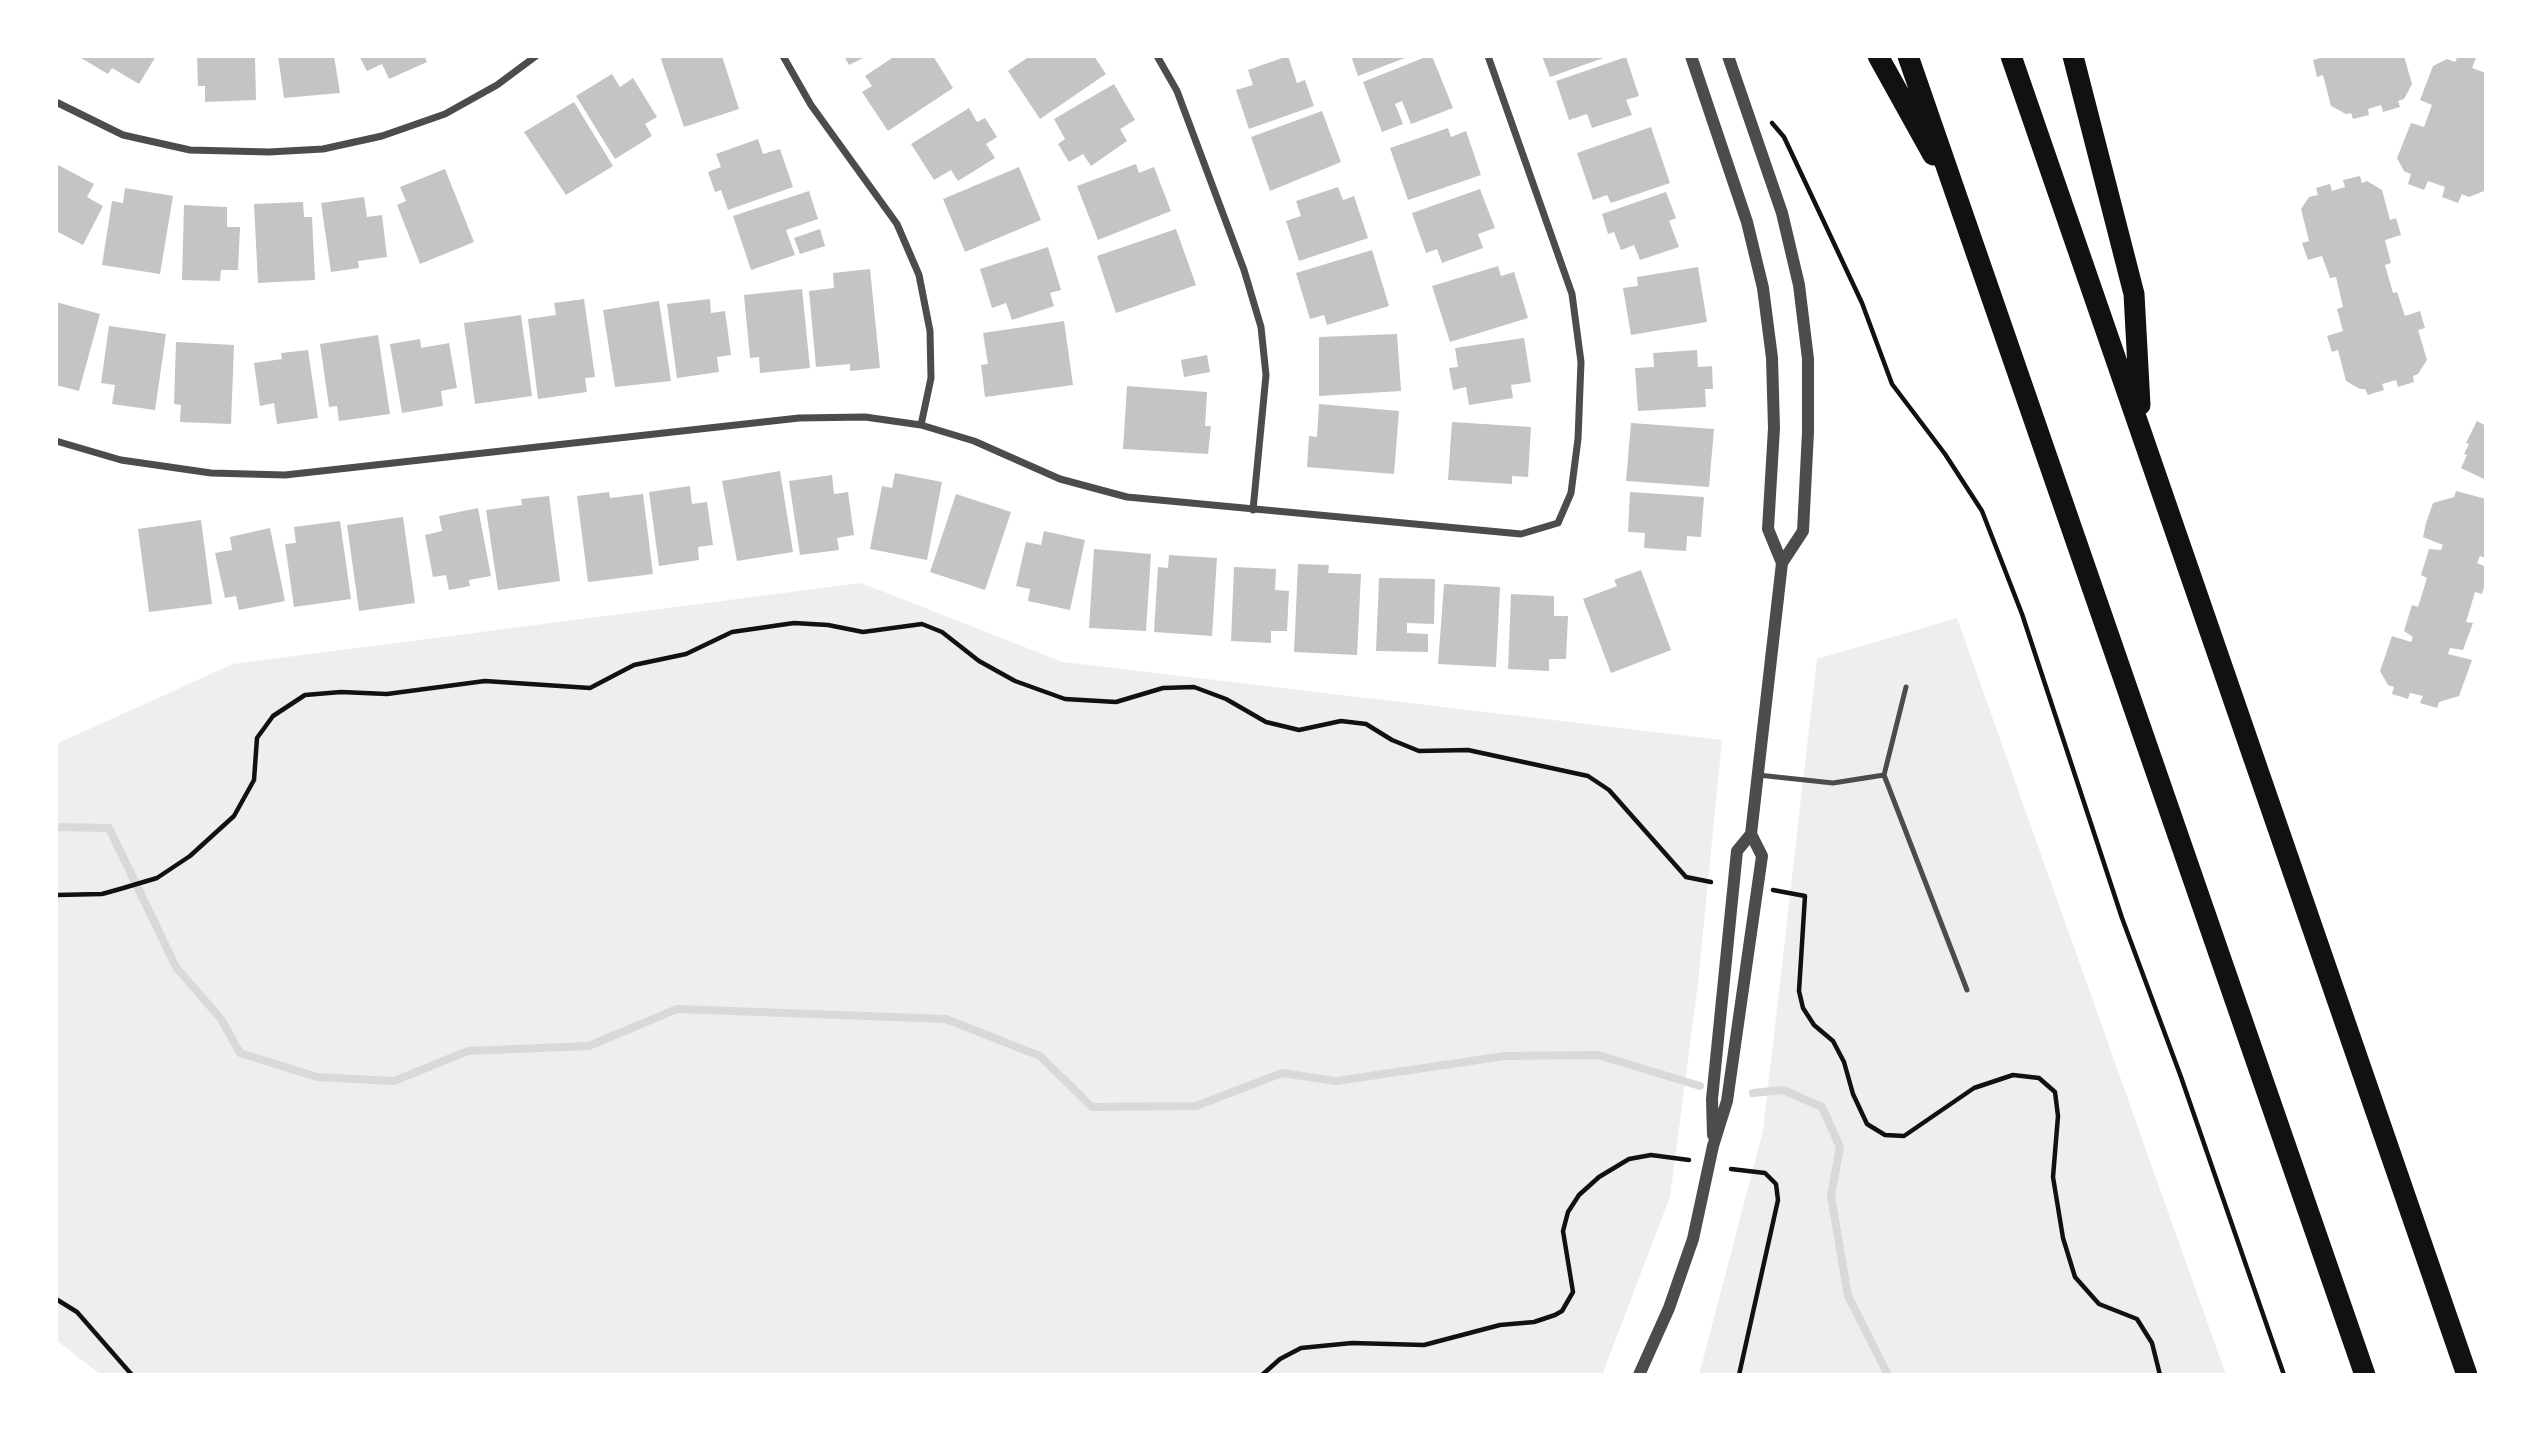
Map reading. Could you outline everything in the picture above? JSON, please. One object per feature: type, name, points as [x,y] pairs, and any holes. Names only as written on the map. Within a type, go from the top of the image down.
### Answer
[{"type":"highway","points":[[1878,56],[1965,214]]},
{"type":"highway","points":[[1908,56],[1965,214],[2365,1375]]},
{"type":"highway","points":[[2011,56],[2466,1375]]},
{"type":"highway","points":[[2073,56],[2134,294],[2142,431]]},
{"type":"street","points":[[56,102],[123,135],[190,150],[269,152],[323,149],[382,136],[444,114],[497,85],[536,56]]},
{"type":"street","points":[[783,56],[810,105],[897,224],[919,275],[930,331],[931,378],[921,425]]},
{"type":"street","points":[[1157,56],[1182,103],[1244,270],[1261,327],[1266,375],[1253,510]]},
{"type":"street","points":[[56,441],[134,462],[211,473],[285,475],[799,418],[865,417],[921,425],[974,441],[1060,479],[1127,497],[1521,534],[1558,523],[1571,493],[1578,439],[1581,362],[1572,294],[1488,56]]},
{"type":"street","points":[[1691,56],[1747,222],[1763,288],[1772,358],[1774,428],[1768,528],[1782,564]]},
{"type":"street","points":[[1713,1146],[1712,1099],[1737,851],[1751,834],[1782,564],[1802,531],[1808,432],[1808,359],[1799,285],[1782,213],[1728,56]]},
{"type":"street","points":[[1639,1375],[1669,1308],[1693,1239],[1713,1146],[1727,1101],[1762,856],[1751,834]]},
{"type":"lane","points":[[1906,687],[1884,775],[1967,990]]},
{"type":"lane","points":[[1758,775],[1833,783],[1884,775]]},
{"type":"path","points":[[1767,121],[1770,120],[1784,137],[1862,303],[1892,384],[1945,454],[1982,511],[2022,614],[2118,905],[2284,1375]]},
{"type":"path","points":[[56,895],[102,894],[120,889],[153,879],[190,856],[234,816],[254,780],[257,738],[273,716],[305,695],[387,694],[485,681],[590,688],[634,665],[686,654],[732,632],[794,623],[828,625],[863,632],[922,624],[942,632],[979,661],[1015,681],[1065,699],[1116,702],[1163,688],[1194,687],[1226,699],[1266,722],[1298,730],[1340,721],[1366,724],[1392,740],[1419,751],[1468,750],[1588,776],[1609,790],[1686,877],[1711,882]]},
{"type":"path","points":[[1769,890],[1805,895],[1799,992],[1803,1008],[1814,1025],[1833,1041],[1844,1062],[1853,1094],[1867,1124],[1885,1135],[1904,1136],[1974,1088],[2014,1075],[2039,1078],[2055,1092],[2058,1116],[2053,1177],[2063,1238],[2076,1277],[2099,1304],[2137,1319],[2152,1343],[2160,1375]]},
{"type":"path","points":[[1262,1375],[1280,1359],[1308,1347],[1352,1343],[1424,1345],[1491,1327],[1534,1322],[1555,1315],[1562,1311],[1573,1292],[1563,1231],[1568,1212],[1579,1195],[1599,1177],[1629,1159],[1664,1155],[1689,1160]]},
{"type":"path","points":[[1731,1169],[1765,1173],[1776,1184],[1778,1200],[1739,1375]]},
{"type":"path","points":[[56,1299],[78,1312],[132,1375]]},
{"type":"shaded area","points":[[861,583],[1063,662],[1722,740],[1698,983],[1670,1197],[1602,1375],[101,1375],[56,1340],[56,744],[233,664]]},
{"type":"shaded area","points":[[1957,618],[2226,1375],[1699,1375],[1763,1131],[1817,659]]},
{"type":"building","points":[[156,56],[139,84],[112,68],[108,74],[81,58]]},
{"type":"building","points":[[197,56],[255,56],[256,100],[205,102],[205,86],[198,86]]},
{"type":"building","points":[[278,56],[334,56],[340,93],[284,98]]},
{"type":"building","points":[[359,56],[424,56],[427,62],[389,79],[382,64],[367,71]]},
{"type":"building","points":[[660,56],[722,56],[739,109],[684,127]]},
{"type":"building","points":[[844,56],[867,56],[849,65]]},
{"type":"building","points":[[895,56],[933,56],[953,88],[888,131],[862,92],[872,86],[865,76]]},
{"type":"building","points":[[1030,56],[1094,56],[1106,74],[1040,119],[1008,71]]},
{"type":"building","points":[[1288,56],[1297,83],[1305,80],[1314,106],[1249,129],[1236,90],[1253,85],[1248,70]]},
{"type":"building","points":[[1351,56],[1410,56],[1358,76]]},
{"type":"building","points":[[1432,56],[1453,108],[1411,124],[1402,101],[1395,104],[1403,124],[1382,132],[1363,82]]},
{"type":"building","points":[[1542,56],[1609,56],[1550,77]]},
{"type":"building","points":[[2327,56],[2404,56],[2412,84],[2404,99],[2398,101],[2400,107],[2383,112],[2381,105],[2368,109],[2369,115],[2353,119],[2351,113],[2346,114],[2331,106],[2323,75],[2317,77],[2313,60]]},
{"type":"building","points":[[2458,56],[2476,58],[2472,68],[2486,73],[2486,184],[2484,191],[2469,197],[2462,194],[2458,203],[2442,197],[2445,187],[2428,181],[2424,190],[2408,184],[2411,174],[2404,171],[2397,158],[2411,123],[2424,127],[2432,105],[2420,100],[2433,66],[2447,59],[2455,62]]},
{"type":"building","points":[[1626,57],[1639,96],[1626,100],[1632,115],[1592,128],[1587,114],[1569,120],[1556,81]]},
{"type":"building","points":[[612,74],[620,87],[633,78],[657,117],[645,124],[652,136],[615,159],[576,96]]},
{"type":"building","points":[[1114,84],[1135,120],[1120,129],[1127,141],[1091,166],[1083,154],[1069,162],[1058,144],[1065,139],[1054,119]]},
{"type":"building","points":[[574,102],[613,166],[566,195],[524,132]]},
{"type":"building","points":[[969,108],[977,122],[985,118],[997,137],[986,144],[995,158],[958,181],[951,170],[934,180],[911,144]]},
{"type":"building","points":[[1322,111],[1341,162],[1270,191],[1251,137]]},
{"type":"building","points":[[1651,127],[1670,183],[1611,203],[1607,195],[1593,200],[1577,153]]},
{"type":"building","points":[[1448,128],[1451,137],[1466,131],[1481,175],[1408,200],[1390,148]]},
{"type":"building","points":[[758,139],[763,154],[780,149],[793,187],[728,210],[721,190],[715,192],[708,172],[721,167],[716,154]]},
{"type":"building","points":[[1136,164],[1139,173],[1154,167],[1171,211],[1098,240],[1077,186]]},
{"type":"building","points":[[58,165],[94,184],[87,197],[103,206],[83,245],[58,232],[56,236]]},
{"type":"building","points":[[1019,167],[1041,220],[965,252],[943,199]]},
{"type":"building","points":[[445,169],[474,242],[420,264],[397,205],[406,201],[400,187]]},
{"type":"building","points":[[2360,176],[2362,183],[2367,181],[2382,190],[2390,220],[2396,218],[2401,235],[2385,240],[2391,263],[2385,265],[2393,293],[2397,292],[2405,316],[2420,311],[2425,328],[2418,330],[2427,360],[2418,374],[2413,376],[2414,382],[2398,387],[2396,380],[2382,384],[2384,390],[2368,395],[2365,389],[2346,381],[2338,350],[2332,352],[2327,336],[2343,331],[2337,309],[2343,307],[2336,277],[2330,278],[2322,256],[2308,260],[2302,243],[2309,241],[2301,209],[2309,197],[2318,195],[2316,188],[2330,184],[2332,191],[2345,187],[2343,180]]},
{"type":"building","points":[[1338,187],[1343,200],[1354,196],[1368,238],[1299,261],[1286,221],[1301,216],[1296,201]]},
{"type":"building","points":[[125,188],[173,196],[160,274],[102,265],[112,201],[123,203]]},
{"type":"building","points":[[1480,189],[1495,228],[1478,234],[1483,248],[1442,263],[1437,249],[1426,253],[1412,213]]},
{"type":"building","points":[[809,191],[818,219],[786,230],[795,255],[751,270],[733,216]]},
{"type":"building","points":[[1666,192],[1676,218],[1669,221],[1679,247],[1640,260],[1634,245],[1621,250],[1614,232],[1608,234],[1602,214]]},
{"type":"building","points":[[364,197],[367,217],[382,215],[387,257],[358,261],[359,268],[331,272],[321,203]]},
{"type":"building","points":[[303,202],[304,217],[312,217],[315,280],[258,283],[254,204]]},
{"type":"building","points":[[184,205],[227,207],[227,227],[240,227],[238,270],[221,270],[220,281],[182,280]]},
{"type":"building","points":[[820,229],[825,246],[800,254],[794,238]]},
{"type":"building","points":[[1176,229],[1196,285],[1116,313],[1097,256]]},
{"type":"building","points":[[1048,247],[1061,290],[1050,293],[1054,306],[1012,320],[1006,303],[992,308],[980,269]]},
{"type":"building","points":[[1372,250],[1389,306],[1327,325],[1324,315],[1310,319],[1296,273]]},
{"type":"building","points":[[1498,266],[1501,276],[1514,272],[1528,318],[1450,342],[1432,286]]},
{"type":"building","points":[[1698,267],[1707,322],[1631,335],[1623,288],[1638,286],[1637,277]]},
{"type":"building","points":[[870,269],[880,368],[850,371],[850,364],[816,367],[809,291],[834,288],[833,273]]},
{"type":"building","points":[[802,289],[810,368],[760,373],[759,357],[750,358],[744,295]]},
{"type":"building","points":[[584,299],[595,377],[585,378],[587,392],[538,399],[528,319],[556,315],[554,303]]},
{"type":"building","points":[[710,299],[711,313],[725,311],[731,355],[717,357],[719,372],[677,378],[667,304]]},
{"type":"building","points":[[659,301],[671,381],[615,387],[603,310]]},
{"type":"building","points":[[56,302],[100,314],[79,391],[56,385]]},
{"type":"building","points":[[521,315],[532,396],[475,404],[464,323]]},
{"type":"building","points":[[1064,321],[1073,385],[985,397],[981,365],[988,364],[983,333]]},
{"type":"building","points":[[109,326],[166,334],[155,410],[112,404],[115,385],[101,383]]},
{"type":"building","points":[[1397,334],[1401,391],[1319,396],[1319,337]]},
{"type":"building","points":[[378,335],[390,414],[339,421],[337,406],[329,407],[320,344]]},
{"type":"building","points":[[1524,338],[1531,382],[1511,385],[1513,398],[1469,405],[1466,387],[1453,390],[1449,368],[1458,367],[1455,348]]},
{"type":"building","points":[[420,339],[421,348],[449,343],[457,388],[441,391],[443,406],[402,413],[390,344]]},
{"type":"building","points":[[176,342],[234,345],[231,424],[180,422],[181,405],[174,404]]},
{"type":"building","points":[[308,350],[318,418],[277,424],[274,403],[260,406],[254,363],[282,359],[281,353]]},
{"type":"building","points":[[1697,350],[1698,367],[1712,366],[1713,389],[1705,389],[1706,407],[1638,411],[1635,368],[1654,367],[1653,353]]},
{"type":"building","points":[[1207,355],[1210,372],[1184,377],[1181,360]]},
{"type":"building","points":[[1127,386],[1207,392],[1205,426],[1211,426],[1208,454],[1123,449]]},
{"type":"building","points":[[1319,404],[1399,411],[1394,474],[1307,467],[1309,436],[1317,437]]},
{"type":"building","points":[[2477,421],[2486,426],[2486,480],[2461,468],[2467,455],[2464,454],[2469,444],[2466,443]]},
{"type":"building","points":[[1452,422],[1531,427],[1528,477],[1512,476],[1512,484],[1448,480]]},
{"type":"building","points":[[1631,423],[1714,429],[1709,487],[1626,481]]},
{"type":"building","points":[[780,471],[793,552],[737,561],[722,481]]},
{"type":"building","points":[[895,473],[942,482],[927,560],[870,549],[882,486],[892,488]]},
{"type":"building","points":[[832,475],[834,494],[848,492],[854,535],[837,538],[839,550],[800,555],[789,481]]},
{"type":"building","points":[[690,486],[692,504],[707,502],[713,545],[698,547],[699,560],[659,566],[649,492]]},
{"type":"building","points":[[2456,491],[2486,499],[2486,558],[2480,556],[2477,563],[2486,567],[2486,581],[2482,594],[2475,592],[2466,622],[2473,623],[2463,650],[2450,648],[2448,654],[2472,660],[2459,696],[2439,702],[2437,708],[2420,703],[2423,696],[2410,693],[2408,699],[2392,694],[2394,687],[2388,685],[2380,671],[2392,636],[2411,642],[2413,637],[2404,631],[2412,605],[2418,607],[2427,578],[2421,575],[2429,549],[2441,550],[2443,545],[2423,537],[2426,523],[2433,503],[2454,497]]},
{"type":"building","points":[[609,492],[610,498],[643,494],[653,574],[588,582],[577,496]]},
{"type":"building","points":[[1630,492],[1704,497],[1701,537],[1687,536],[1686,551],[1644,548],[1645,533],[1628,532]]},
{"type":"building","points":[[956,494],[1011,512],[985,590],[930,572]]},
{"type":"building","points":[[549,496],[560,581],[498,590],[486,510],[522,505],[521,499]]},
{"type":"building","points":[[478,508],[491,576],[469,580],[470,586],[449,590],[446,575],[433,577],[425,535],[442,531],[439,516]]},
{"type":"building","points":[[403,517],[415,603],[359,611],[347,525]]},
{"type":"building","points":[[201,520],[212,604],[149,612],[138,529]]},
{"type":"building","points":[[340,521],[351,599],[294,607],[285,544],[296,543],[294,527]]},
{"type":"building","points":[[270,528],[285,601],[239,610],[236,596],[225,598],[215,553],[232,550],[230,537]]},
{"type":"building","points":[[1044,531],[1085,540],[1070,610],[1028,601],[1030,589],[1016,586],[1026,542],[1041,545]]},
{"type":"building","points":[[1094,549],[1151,554],[1146,631],[1089,628]]},
{"type":"building","points":[[1169,555],[1217,558],[1212,636],[1154,632],[1158,567],[1168,568]]},
{"type":"building","points":[[1298,564],[1329,565],[1328,573],[1361,574],[1357,655],[1294,652]]},
{"type":"building","points":[[1234,567],[1276,569],[1275,590],[1289,591],[1287,631],[1271,631],[1271,643],[1231,641]]},
{"type":"building","points":[[1641,570],[1671,650],[1611,673],[1583,599],[1617,586],[1614,580]]},
{"type":"building","points":[[1379,578],[1435,579],[1434,624],[1407,623],[1407,633],[1428,634],[1428,652],[1376,651]]},
{"type":"building","points":[[1444,584],[1500,587],[1496,667],[1438,664]]},
{"type":"building","points":[[1511,594],[1554,596],[1554,616],[1568,616],[1566,659],[1549,659],[1549,671],[1508,669]]},
{"type":"waterway","points":[[56,827],[109,828],[176,967],[221,1019],[240,1053],[317,1077],[394,1081],[468,1051],[589,1046],[677,1009],[946,1019],[1040,1056],[1092,1107],[1196,1106],[1282,1073],[1336,1081],[1505,1056],[1598,1055],[1700,1086]]},
{"type":"waterway","points":[[1753,1093],[1783,1090],[1822,1107],[1840,1147],[1831,1196],[1848,1296],[1888,1375]]}]
